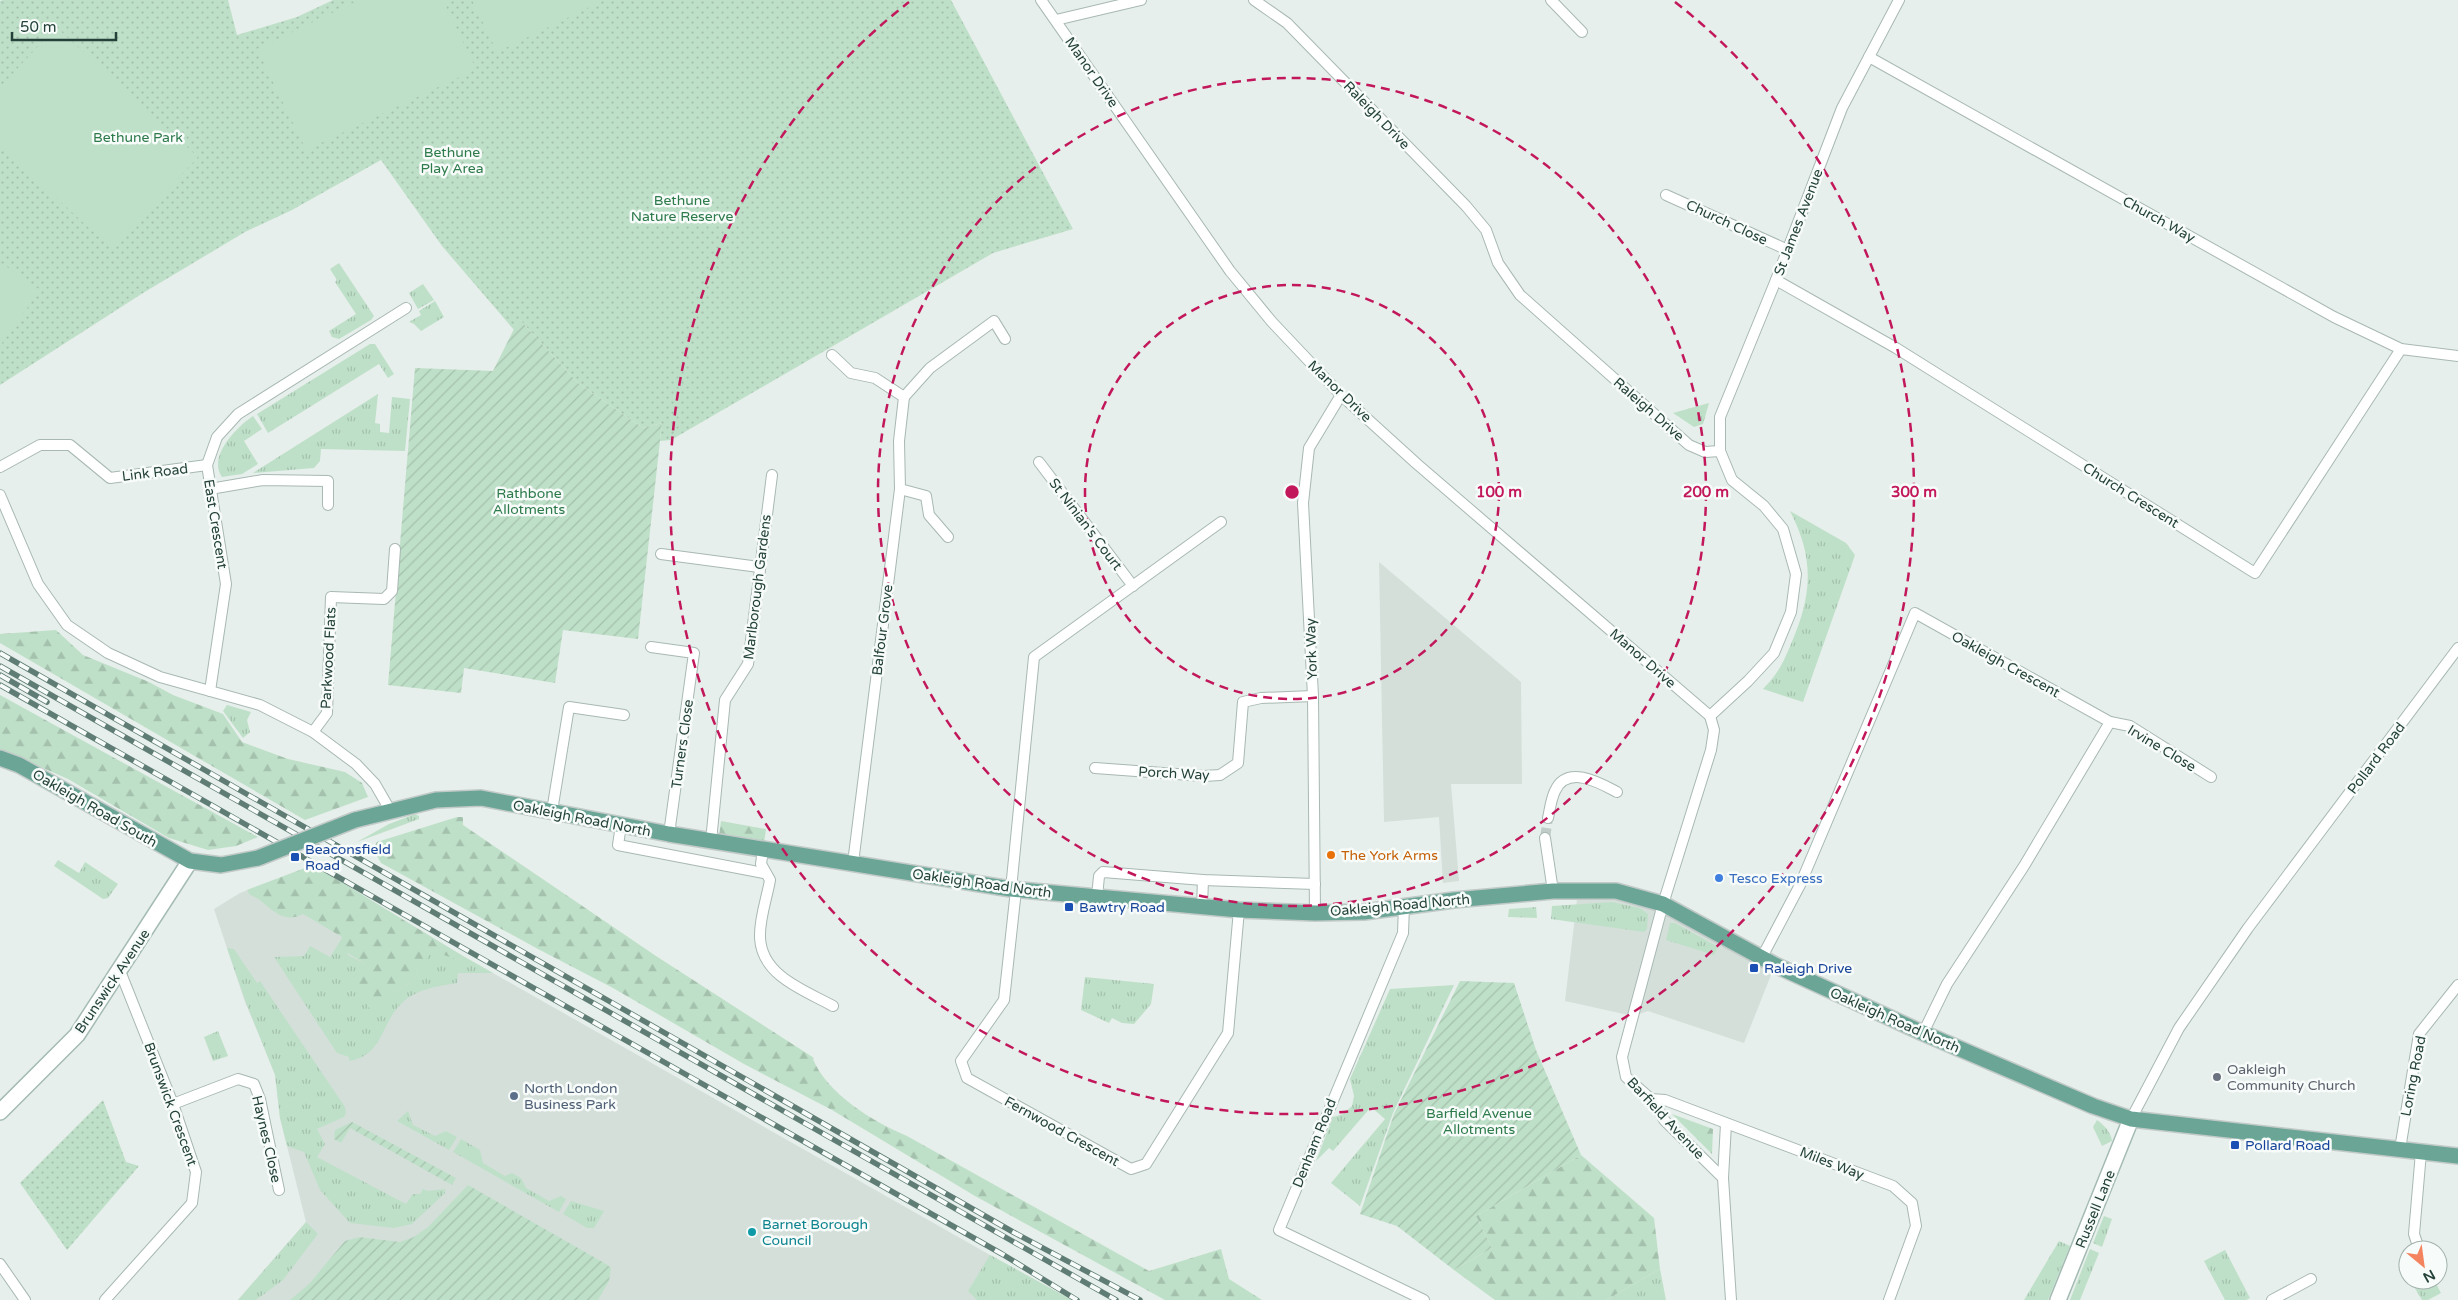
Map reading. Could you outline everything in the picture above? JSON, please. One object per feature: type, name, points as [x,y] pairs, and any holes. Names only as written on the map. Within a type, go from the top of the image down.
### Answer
[{"type":"main road","name":"Oakleigh Road South","points":[[0,758],[19,765],[190,861]]},
{"type":"main road","name":"Oakleigh Road North","points":[[190,861],[221,865],[258,858],[355,820],[390,810],[436,800],[481,798],[763,850],[1014,889],[1239,910],[1316,913],[1364,912],[1404,906],[1553,891],[1616,891],[1663,904],[1762,957],[1923,1034],[2093,1106],[2132,1119],[2458,1156]]},
{"type":"street","name":"Manor Drive","points":[[1041,0],[1230,272],[1272,322],[1341,395],[1417,464],[1710,716]]},
{"type":"street","points":[[1056,20],[1141,0]]},
{"type":"street","name":"Raleigh Drive","points":[[1254,0],[1287,23],[1466,206],[1486,230],[1498,262],[1520,295],[1689,444],[1705,452],[1720,451]]},
{"type":"street","points":[[1551,0],[1582,32]]},
{"type":"street","name":"St James Avenue","points":[[1720,451],[1720,417],[1788,250],[1842,108],[1899,0]]},
{"type":"street","name":"Church Way","points":[[1869,57],[2334,317],[2402,349],[2458,356]]},
{"type":"street","name":"Church Close","points":[[1666,195],[1788,250]]},
{"type":"street","name":"Church Crescent","points":[[1776,280],[1896,348],[2255,573],[2402,349]]},
{"type":"street","name":"East Crescent","points":[[210,691],[226,584],[207,465],[217,437],[238,414],[406,308]]},
{"type":"street","points":[[832,355],[851,373],[875,378],[904,397],[930,368],[994,320],[1005,339]]},
{"type":"street","name":"York Way","points":[[1316,913],[1313,696],[1304,520],[1305,476],[1310,448],[1341,395]]},
{"type":"street","name":"Balfour Grove","points":[[853,864],[900,489],[899,440],[904,397]]},
{"type":"street","name":"Link Road","points":[[0,467],[40,445],[70,445],[110,478],[207,465]]},
{"type":"street","points":[[1663,904],[1711,750],[1714,730],[1710,716],[1748,681],[1774,653],[1791,612],[1796,574],[1784,529],[1764,506],[1732,480],[1720,451]]},
{"type":"street","name":"St Ninian's Court","points":[[1039,462],[1133,586]]},
{"type":"street","name":"Marlborough Gardens","points":[[712,841],[725,700],[748,664],[772,475]]},
{"type":"street","points":[[210,490],[263,480],[328,480],[328,505]]},
{"type":"street","points":[[900,489],[926,496],[929,515],[948,537]]},
{"type":"street","points":[[0,495],[38,584],[67,625],[108,653],[160,677],[260,705],[313,732],[356,764],[367,775],[375,784],[390,810]]},
{"type":"street","points":[[1014,889],[1034,657],[1221,522]]},
{"type":"street","name":"Parkwood Flats","points":[[313,732],[327,713],[331,597],[384,599],[392,592],[395,549]]},
{"type":"street","points":[[661,554],[759,566]]},
{"type":"street","name":"Oakleigh Crescent","points":[[1762,957],[1800,885],[1915,613],[2110,722]]},
{"type":"street","name":"Turners Close","points":[[651,647],[694,653],[670,834]]},
{"type":"street","name":"Pollard Road","points":[[2132,1119],[2179,1028],[2248,928],[2458,648]]},
{"type":"street","name":"Porch Way","points":[[1095,768],[1204,776],[1220,775],[1238,763],[1243,702],[1261,698],[1313,696]]},
{"type":"street","points":[[552,811],[569,707],[624,715]]},
{"type":"street","points":[[1923,1034],[1947,984],[2024,866],[2110,722]]},
{"type":"street","name":"Irvine Close","points":[[2110,722],[2130,726],[2211,778]]},
{"type":"street","points":[[1548,818],[1555,790],[1563,782],[1587,777],[1617,792]]},
{"type":"street","points":[[621,825],[618,845],[764,872]]},
{"type":"street","points":[[1545,838],[1553,891]]},
{"type":"street","points":[[763,850],[761,864],[770,880],[760,938],[765,959],[780,976],[833,1006]]},
{"type":"street","name":"Brunswick Avenue","points":[[0,1112],[77,1035],[190,861]]},
{"type":"street","points":[[1097,897],[1099,876],[1103,872],[1203,880],[1315,884]]},
{"type":"street","points":[[1202,906],[1203,880]]},
{"type":"street","name":"Fernwood Crescent","points":[[1014,889],[1004,1000],[961,1061],[967,1078],[1131,1169],[1146,1164],[1228,1033],[1239,910]]},
{"type":"street","name":"Barfield Avenue","points":[[1663,904],[1622,1057],[1626,1076],[1650,1099],[1665,1121],[1723,1178]]},
{"type":"street","name":"Denham Road","points":[[1404,906],[1402,933],[1278,1230],[1424,1300]]},
{"type":"street","name":"Brunswick Crescent","points":[[105,1300],[192,1203],[196,1172],[173,1104],[120,971]]},
{"type":"street","name":"Loring Road","points":[[2400,1149],[2419,1034],[2458,985]]},
{"type":"street","name":"Haynes Close","points":[[173,1104],[238,1079],[254,1084],[260,1099],[279,1190]]},
{"type":"street","name":"Miles Way","points":[[1650,1099],[1665,1100],[1893,1186],[1912,1203],[1916,1226],[1889,1300]]},
{"type":"street","name":"Russell Lane","points":[[2058,1300],[2132,1119]]},
{"type":"street","points":[[1726,1124],[1723,1178],[1731,1300]]},
{"type":"street","points":[[2416,1240],[2414,1234],[2422,1152]]},
{"type":"street","points":[[0,1264],[25,1300]]},
{"type":"street","points":[[2272,1300],[2311,1279]]},
{"type":"shaded area","points":[[1379,562],[1521,682],[1522,784],[1451,784],[1459,881],[1443,883],[1439,817],[1384,822]]},
{"type":"shaded area","name":"North London Business Park","points":[[313,865],[463,956],[1072,1300],[238,1300],[306,1222],[280,1118],[275,1073],[245,1002],[214,909],[240,893]]},
{"type":"shaded area","points":[[1578,891],[1616,891],[1775,965],[1744,1043],[1648,1011],[1633,1016],[1565,1001]]},
{"type":"green space","name":"Bethune Nature Reserve","points":[[228,0],[237,35],[297,17],[333,0],[951,0],[1073,229],[993,253],[671,440],[660,441],[662,423],[643,428],[578,383],[519,319],[514,330],[442,246],[381,160],[292,210],[245,232],[143,293],[0,385],[0,1]]},
{"type":"green space","points":[[359,0],[443,0],[476,69],[306,150],[257,49]]},
{"type":"green space","points":[[472,0],[604,0],[497,52]]},
{"type":"green space","name":"Bethune Park","points":[[56,27],[198,157],[113,250],[0,146],[0,87]]},
{"type":"green space","points":[[0,262],[40,290],[0,346]]},
{"type":"green space","points":[[339,263],[374,316],[371,320],[339,339],[332,337],[329,331],[356,314],[335,282],[337,280],[330,269]]},
{"type":"green space","points":[[423,284],[434,300],[418,309],[409,293]]},
{"type":"green space","points":[[435,301],[444,317],[421,331],[409,322],[421,315],[419,311]]},
{"type":"green space","name":"Rathbone Allotments","points":[[519,319],[578,383],[643,428],[662,423],[638,639],[563,630],[555,683],[464,668],[461,693],[388,685],[415,368],[493,371]]},
{"type":"green space","points":[[370,344],[375,344],[394,374],[388,378],[379,364],[268,433],[257,414]]},
{"type":"green space","points":[[378,394],[375,423],[380,424],[380,432],[389,433],[392,397],[410,399],[405,451],[321,449],[320,461],[314,468],[253,473]]},
{"type":"green space","points":[[1709,403],[1703,424],[1694,427],[1673,413]]},
{"type":"green space","points":[[253,416],[262,429],[244,441],[258,464],[242,474],[222,477],[218,469],[221,451],[233,434]]},
{"type":"green space","points":[[1790,511],[1846,543],[1855,555],[1803,702],[1763,689],[1776,673],[1785,657],[1798,626],[1807,593],[1807,562],[1804,545]]},
{"type":"green space","points":[[56,630],[83,655],[149,682],[173,695],[223,714],[242,742],[288,759],[345,772],[362,783],[368,797],[305,820],[0,643],[0,634]]},
{"type":"green space","points":[[0,695],[258,837],[236,846],[208,850],[169,838],[68,779],[0,749]]},
{"type":"green space","points":[[227,705],[251,712],[247,720],[250,732],[243,738],[223,711]]},
{"type":"green space","points":[[415,814],[419,816],[419,819],[357,842],[389,824]]},
{"type":"green space","points":[[457,817],[463,817],[463,825],[656,956],[814,1058],[819,1072],[829,1084],[840,1095],[867,1115],[1149,1271],[1221,1249],[1229,1279],[1262,1300],[1165,1300],[975,1196],[832,1110],[744,1064],[613,988],[381,863],[373,848],[377,842]]},
{"type":"green space","points":[[721,821],[766,829],[764,843],[719,836]]},
{"type":"green space","points":[[58,860],[79,873],[85,862],[118,884],[108,898],[103,899],[54,866]]},
{"type":"green space","points":[[313,865],[463,956],[459,960],[431,951],[413,981],[390,995],[379,1014],[373,1013],[355,989],[357,976],[370,971],[365,964],[341,949],[342,937],[303,914],[294,917],[280,915],[250,895],[247,890]]},
{"type":"green space","points":[[1612,902],[1640,908],[1648,914],[1647,929],[1644,932],[1551,919],[1552,906]]},
{"type":"green space","points":[[1536,907],[1537,918],[1508,917],[1509,909]]},
{"type":"green space","points":[[1670,923],[1675,923],[1718,947],[1714,955],[1666,940]]},
{"type":"green space","points":[[342,938],[348,955],[365,964],[390,995],[413,981],[431,950],[459,960],[463,956],[493,973],[458,973],[457,983],[443,985],[414,994],[395,1011],[375,1046],[360,1058],[349,1061],[349,1057],[337,1053],[274,957],[304,956],[310,946],[330,957]]},
{"type":"green space","points":[[227,948],[234,949],[257,983],[260,981],[345,1107],[346,1113],[344,1117],[317,1129],[325,1144],[317,1157],[406,1204],[413,1194],[420,1194],[423,1189],[428,1191],[445,1189],[445,1193],[412,1224],[394,1228],[350,1223],[320,1190],[304,1152],[287,1146],[280,1118],[275,1075],[245,1000]]},
{"type":"green space","points":[[1085,977],[1154,984],[1151,1004],[1134,1024],[1122,1023],[1112,1018],[1109,1023],[1081,1010]]},
{"type":"green space","name":"Barfield Avenue Allotments","points":[[1460,981],[1514,983],[1536,1050],[1581,1155],[1476,1216],[1492,1248],[1454,1270],[1397,1226],[1360,1214],[1394,1114]]},
{"type":"green space","points":[[1454,985],[1393,1113],[1360,1206],[1331,1183],[1385,1119],[1371,1107],[1333,1151],[1329,1148],[1316,1161],[1333,1117],[1343,1114],[1352,1106],[1354,1096],[1350,1079],[1390,989]]},
{"type":"green space","points":[[218,1031],[228,1056],[213,1061],[204,1037]]},
{"type":"green space","points":[[103,1100],[126,1162],[139,1166],[67,1250],[20,1183]]},
{"type":"green space","points":[[408,1111],[413,1125],[435,1136],[446,1131],[457,1137],[449,1150],[397,1121]]},
{"type":"green space","points":[[1672,1114],[1713,1129],[1712,1154]]},
{"type":"green space","points":[[2097,1120],[2107,1129],[2112,1141],[2102,1146],[2093,1127]]},
{"type":"green space","points":[[352,1122],[456,1178],[452,1185],[350,1128],[341,1143],[334,1139],[335,1130]]},
{"type":"green space","points":[[461,1139],[480,1150],[483,1163],[505,1176],[512,1173],[521,1178],[526,1188],[549,1201],[561,1196],[566,1199],[559,1212],[453,1152]]},
{"type":"green space","points":[[1581,1155],[1654,1218],[1660,1269],[1606,1300],[1495,1300],[1454,1270],[1492,1248],[1476,1216]]},
{"type":"green space","points":[[468,1185],[611,1268],[609,1281],[598,1300],[290,1300],[309,1284],[345,1241],[359,1237],[400,1242],[414,1237],[428,1227]]},
{"type":"green space","points":[[571,1201],[604,1211],[594,1228],[587,1228],[563,1214]]},
{"type":"green space","points":[[2104,1216],[2112,1219],[2102,1247],[2093,1243]]},
{"type":"green space","points":[[306,1222],[318,1234],[283,1280],[256,1300],[238,1300]]},
{"type":"green space","points":[[2059,1241],[2070,1246],[2048,1300],[2024,1300]]},
{"type":"green space","points":[[2090,1249],[2099,1253],[2080,1300],[2070,1300]]},
{"type":"green space","points":[[2225,1250],[2250,1298],[2246,1300],[2225,1300],[2204,1261]]},
{"type":"green space","points":[[990,1255],[1072,1300],[977,1300],[968,1291]]},
{"type":"green space","points":[[1660,1269],[1666,1300],[1606,1300]]},
{"type":"green space","points":[[2416,1290],[2439,1290],[2441,1293],[2428,1300],[2422,1300]]},
{"type":"tunnel","points":[[1545,838],[1548,818]]},
{"type":"railway","points":[[0,653],[1013,1232],[1140,1300]]},
{"type":"railway","points":[[0,666],[1116,1300]]},
{"type":"railway","points":[[0,675],[47,702]]},
{"type":"railway","points":[[0,685],[1002,1254],[1077,1300]]},
{"type":"place","name":"The York Arms","points":[[1331,855]]},
{"type":"place","name":"Beaconsfield Road","points":[[295,857]]},
{"type":"place","name":"Tesco Express","points":[[1719,878]]},
{"type":"place","name":"Bawtry Road","points":[[1069,907]]},
{"type":"place","name":"Raleigh Drive","points":[[1754,968]]},
{"type":"place","name":"Oakleigh Community Church","points":[[2217,1077]]},
{"type":"place","name":"North London Business Park","points":[[514,1096]]},
{"type":"place","name":"Pollard Road","points":[[2235,1145]]},
{"type":"place","name":"Barnet Borough Council","points":[[752,1232]]},
{"type":"park label","name":"Bethune Play Area","points":[[452,160]]}]
